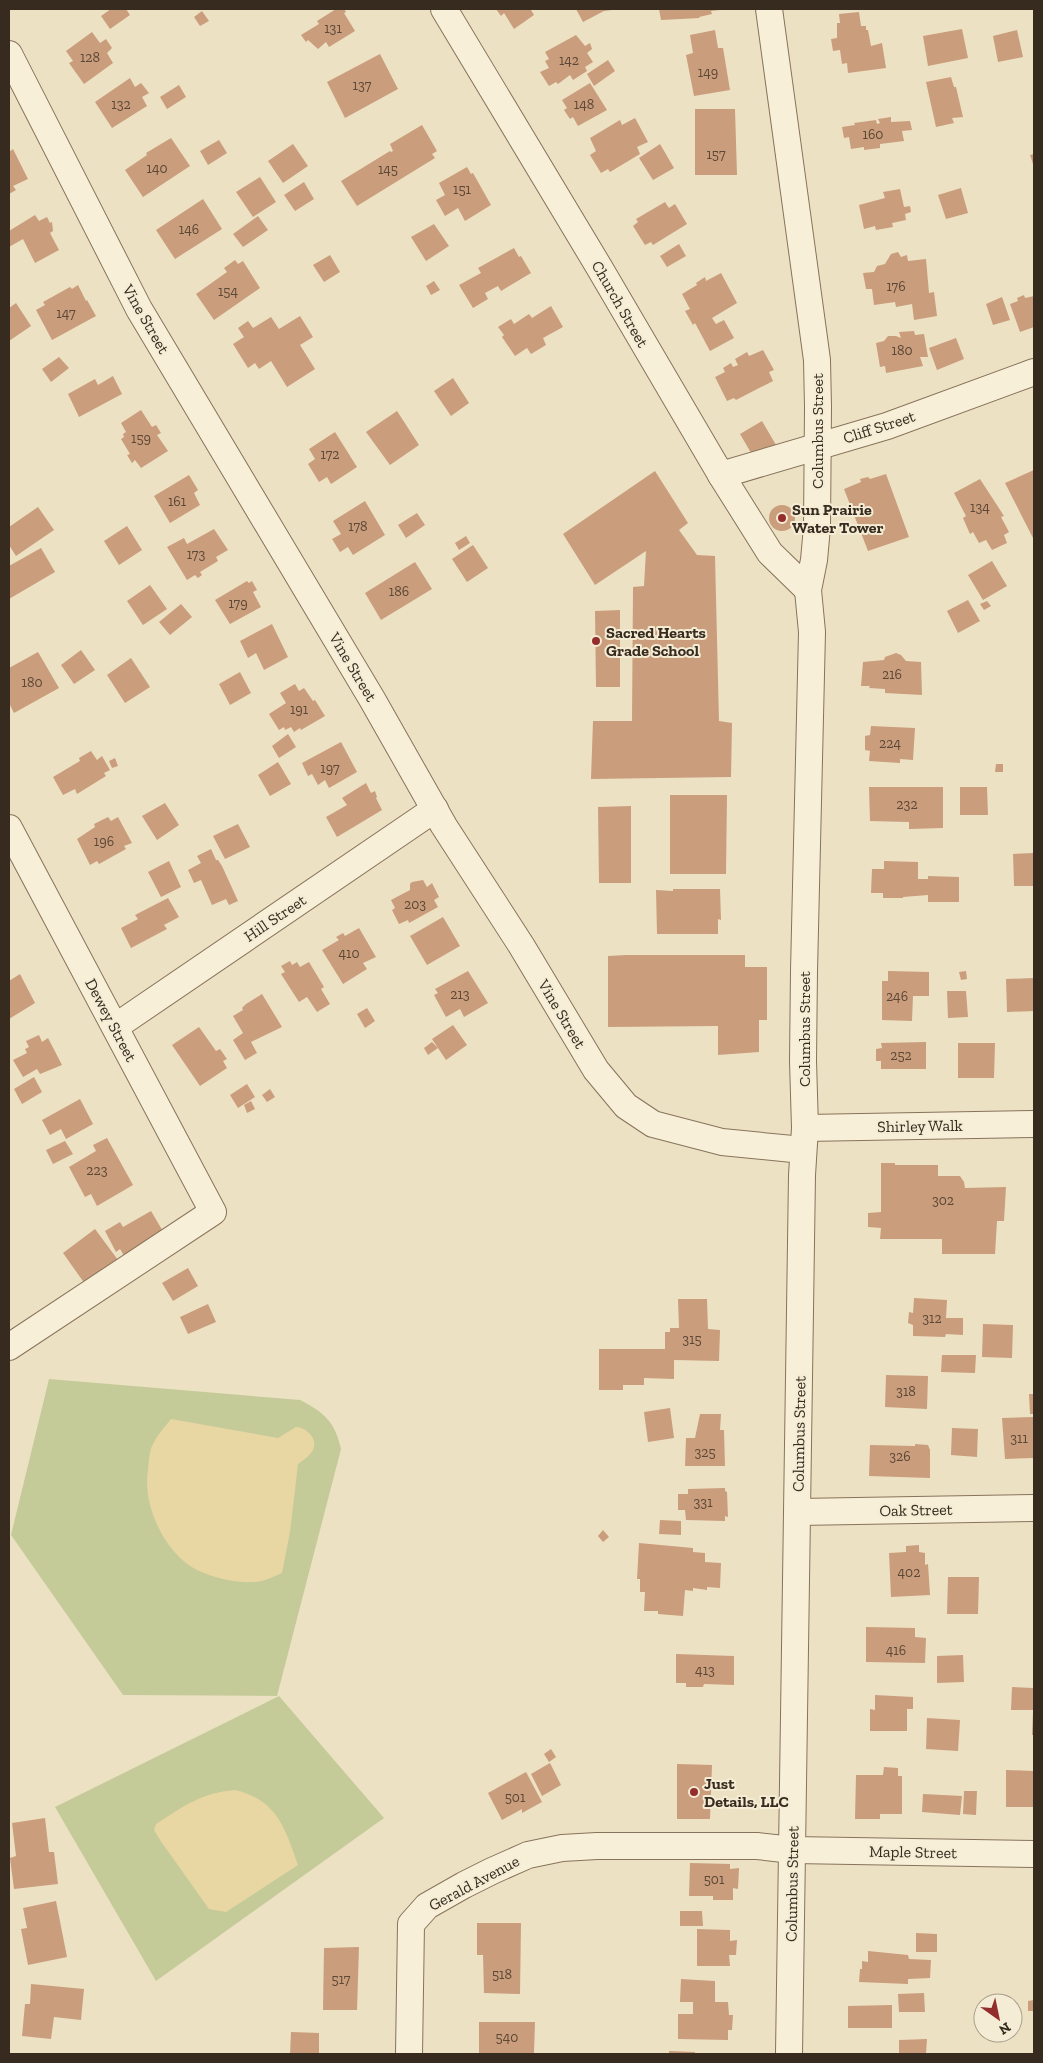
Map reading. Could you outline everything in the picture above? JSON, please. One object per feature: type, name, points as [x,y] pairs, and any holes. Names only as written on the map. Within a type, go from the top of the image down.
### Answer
[{"type":"street","name":"Church Street","points":[[444,9],[599,267],[720,475],[770,552],[808,590]]},
{"type":"street","name":"Columbus Street","points":[[769,9],[815,341],[818,407],[817,527],[814,560],[808,590],[812,632],[804,971],[804,1139],[789,2054]]},
{"type":"street","name":"Vine Street","points":[[9,54],[139,309],[372,699],[435,809],[596,1070],[626,1106],[652,1124],[722,1142],[804,1139]]},
{"type":"street","name":"Cliff Street","points":[[720,475],[896,422],[1034,372]]},
{"type":"street","name":"Hill Street","points":[[115,1027],[435,809]]},
{"type":"street","name":"Dewey Street","points":[[9,828],[213,1212],[9,1347]]},
{"type":"street","name":"Shirley Walk","points":[[804,1139],[1034,1124]]},
{"type":"street","name":"Oak Street","points":[[798,1512],[1034,1508]]},
{"type":"street","name":"Gerald Avenue","points":[[409,2054],[412,1924],[427,1906],[471,1882],[528,1856],[562,1848],[597,1846],[757,1846],[792,1850]]},
{"type":"street","name":"Maple Street","points":[[792,1850],[1034,1854]]},
{"type":"green space","points":[[49,1379],[300,1400],[316,1409],[332,1425],[341,1449],[277,1696],[123,1695],[11,1535]]},
{"type":"green space","points":[[279,1696],[384,1818],[156,1981],[55,1807]]},
{"type":"sand","points":[[171,1419],[278,1438],[296,1427],[305,1430],[312,1436],[314,1444],[311,1453],[298,1464],[290,1532],[282,1573],[257,1582],[239,1582],[217,1578],[185,1563],[166,1541],[152,1513],[147,1484],[149,1457],[152,1447]]},
{"type":"sand","points":[[235,1790],[261,1801],[270,1808],[289,1839],[298,1865],[226,1912],[209,1909],[154,1830],[156,1824],[193,1801],[212,1794]]},
{"type":"building","points":[[111,9],[126,9],[130,15],[110,29],[101,16]]},
{"type":"building","points":[[336,9],[344,9],[346,12],[344,13],[355,31],[329,47],[326,42],[318,49],[308,40],[306,42],[301,35],[319,24],[317,21]]},
{"type":"building","points":[[496,9],[533,9],[531,10],[534,15],[514,29],[504,13],[501,16]]},
{"type":"building","points":[[576,9],[612,10],[604,11],[583,22]]},
{"type":"building","points":[[659,9],[720,10],[711,11],[712,14],[700,18],[661,20]]},
{"type":"building","points":[[202,11],[209,21],[200,26],[194,17]]},
{"type":"building","points":[[859,12],[861,26],[866,26],[866,30],[868,30],[871,46],[882,43],[886,68],[848,73],[847,63],[842,64],[840,50],[833,51],[831,39],[837,38],[837,23],[840,23],[839,14]]},
{"type":"building","points":[[962,29],[968,58],[928,66],[923,36]]},
{"type":"building","points":[[715,30],[718,48],[723,48],[730,90],[694,96],[686,55],[693,53],[690,35]]},
{"type":"building","points":[[1017,30],[1023,57],[998,62],[993,36]]},
{"type":"building","points":[[92,32],[100,43],[106,39],[112,48],[107,53],[113,63],[84,84],[69,63],[73,61],[66,51]]},
{"type":"building","points":[[576,35],[585,46],[590,43],[592,49],[587,53],[593,62],[585,67],[587,71],[573,80],[570,75],[558,84],[556,82],[549,86],[540,72],[549,68],[545,61],[549,59],[545,52]]},
{"type":"building","points":[[380,54],[398,89],[345,118],[327,82]]},
{"type":"building","points":[[608,60],[615,71],[594,86],[587,74]]},
{"type":"building","points":[[951,77],[954,87],[956,87],[963,117],[952,118],[954,123],[936,127],[926,82]]},
{"type":"building","points":[[130,78],[135,87],[141,83],[149,93],[142,97],[147,106],[112,128],[95,102]]},
{"type":"building","points":[[590,83],[607,110],[578,126],[573,117],[570,119],[564,110],[567,108],[562,100]]},
{"type":"building","points":[[179,85],[186,97],[167,109],[160,97]]},
{"type":"building","points":[[695,109],[735,109],[737,175],[695,175]]},
{"type":"building","points":[[891,117],[891,122],[910,121],[912,130],[902,131],[904,141],[880,144],[880,148],[864,150],[864,147],[851,149],[849,137],[844,138],[842,127],[876,120],[877,124],[880,123],[878,119]]},
{"type":"building","points":[[635,118],[648,142],[637,147],[640,154],[610,172],[608,169],[601,173],[590,155],[596,151],[590,138],[620,120],[622,125]]},
{"type":"building","points":[[422,125],[437,151],[432,154],[435,158],[357,206],[341,181],[393,151],[390,144]]},
{"type":"building","points":[[171,138],[190,166],[143,197],[125,170],[147,155],[146,153]]},
{"type":"building","points":[[219,140],[227,153],[208,165],[200,151]]},
{"type":"building","points":[[293,144],[308,166],[283,183],[268,161]]},
{"type":"building","points":[[660,144],[674,168],[653,180],[639,158]]},
{"type":"building","points":[[13,149],[28,179],[13,186],[16,190],[9,194],[9,152]]},
{"type":"building","points":[[1034,154],[1034,167],[1030,155]]},
{"type":"building","points":[[467,167],[471,174],[473,173],[491,205],[465,221],[458,208],[445,216],[436,200],[445,195],[439,183]]},
{"type":"building","points":[[260,177],[276,202],[253,217],[236,192]]},
{"type":"building","points":[[304,182],[314,199],[295,211],[284,195]]},
{"type":"building","points":[[961,188],[968,213],[946,219],[938,195]]},
{"type":"building","points":[[900,189],[904,207],[910,206],[911,212],[905,214],[906,220],[892,223],[893,227],[876,230],[875,226],[864,229],[859,205],[885,198],[883,192]]},
{"type":"building","points":[[203,199],[222,229],[175,259],[156,230]]},
{"type":"building","points":[[665,202],[669,208],[675,204],[687,224],[653,245],[651,242],[645,245],[633,226],[638,222],[636,219]]},
{"type":"building","points":[[35,215],[39,221],[47,217],[50,223],[52,222],[53,231],[50,233],[59,250],[35,263],[23,239],[9,247],[9,231]]},
{"type":"building","points":[[258,216],[268,230],[243,247],[233,234]]},
{"type":"building","points":[[434,224],[449,246],[426,261],[411,237]]},
{"type":"building","points":[[679,244],[686,256],[667,267],[660,256]]},
{"type":"building","points":[[514,248],[531,273],[501,291],[498,286],[485,293],[488,299],[473,308],[459,285],[481,273],[478,268]]},
{"type":"building","points":[[898,252],[901,257],[907,255],[908,261],[926,259],[929,293],[934,292],[937,316],[914,320],[912,304],[896,307],[895,302],[874,305],[872,289],[866,289],[863,273],[874,272],[877,266],[885,264],[891,254]]},
{"type":"building","points":[[330,255],[340,272],[324,282],[313,265]]},
{"type":"building","points":[[235,260],[238,264],[243,261],[260,288],[214,320],[196,294],[227,272],[224,268]]},
{"type":"building","points":[[721,273],[737,303],[712,318],[716,324],[724,320],[734,338],[710,351],[695,323],[693,325],[685,311],[690,309],[682,294],[697,285],[696,283],[705,277],[706,281]]},
{"type":"building","points":[[434,281],[440,290],[431,295],[426,286]]},
{"type":"building","points":[[78,285],[96,316],[52,340],[36,310],[45,305],[43,302],[70,287],[72,289]]},
{"type":"building","points":[[1024,295],[1025,298],[1034,296],[1034,327],[1020,332],[1010,304],[1018,301],[1017,298]]},
{"type":"building","points":[[1002,297],[1010,320],[993,325],[986,304]]},
{"type":"building","points":[[16,303],[31,326],[9,341],[9,308]]},
{"type":"building","points":[[551,306],[563,327],[543,338],[546,345],[531,354],[527,348],[515,356],[502,337],[504,335],[498,327],[511,319],[514,324],[529,314],[532,318]]},
{"type":"building","points":[[300,316],[313,337],[300,345],[315,369],[287,387],[271,361],[259,369],[255,363],[248,368],[233,344],[244,337],[238,328],[248,321],[253,328],[271,317],[279,329]]},
{"type":"building","points":[[914,331],[915,335],[924,334],[928,357],[920,357],[923,366],[886,373],[885,366],[880,367],[876,343],[884,341],[888,336],[901,338],[899,332]]},
{"type":"building","points":[[956,338],[964,359],[937,370],[929,348]]},
{"type":"building","points":[[763,350],[774,370],[769,372],[773,381],[736,400],[734,398],[727,401],[715,377],[725,372],[723,368],[731,363],[733,367],[738,365],[735,359],[747,352],[749,356]]},
{"type":"building","points":[[59,357],[69,368],[51,382],[42,369]]},
{"type":"building","points":[[113,376],[122,394],[79,417],[68,394],[95,379],[98,385]]},
{"type":"building","points":[[453,378],[469,403],[451,416],[434,391]]},
{"type":"building","points":[[141,410],[152,427],[156,425],[161,433],[157,435],[168,451],[141,468],[135,460],[132,463],[127,455],[130,454],[121,439],[126,432],[121,423]]},
{"type":"building","points":[[397,411],[419,445],[390,465],[366,432]]},
{"type":"building","points":[[762,421],[776,445],[754,458],[740,434]]},
{"type":"building","points":[[335,432],[357,467],[331,484],[327,477],[319,482],[308,464],[315,459],[309,449]]},
{"type":"building","points":[[1034,470],[1034,540],[1005,483]]},
{"type":"building","points":[[655,471],[688,523],[679,530],[697,555],[715,556],[719,721],[732,723],[731,777],[591,779],[593,721],[632,721],[633,587],[644,586],[646,551],[595,585],[563,534]]},
{"type":"building","points":[[886,474],[909,537],[868,551],[844,489],[861,482],[860,479],[868,477],[870,479]]},
{"type":"building","points":[[189,475],[198,490],[194,493],[200,505],[170,523],[154,496]]},
{"type":"building","points":[[980,479],[1004,516],[1001,517],[1009,532],[1004,535],[1007,543],[992,550],[986,540],[979,543],[973,532],[970,534],[963,518],[966,516],[954,493]]},
{"type":"building","points":[[365,501],[385,535],[353,555],[348,547],[340,552],[332,539],[341,534],[333,521]]},
{"type":"building","name":"Sun Prairie Water Tower","points":[[782,505],[791,509],[795,518],[791,527],[782,531],[773,527],[769,518],[773,509]]},
{"type":"building","points":[[38,507],[54,530],[16,556],[9,545],[9,527]]},
{"type":"building","points":[[417,513],[425,525],[406,538],[398,525]]},
{"type":"building","points":[[127,526],[142,550],[119,565],[104,541]]},
{"type":"building","points":[[214,529],[228,550],[216,557],[218,561],[200,572],[202,575],[198,578],[195,575],[187,580],[167,547],[184,538],[187,544]]},
{"type":"building","points":[[466,536],[470,543],[459,550],[455,543]]},
{"type":"building","points":[[473,545],[488,568],[467,582],[452,559]]},
{"type":"building","points":[[41,548],[55,572],[9,599],[9,566]]},
{"type":"building","points":[[992,561],[1007,586],[983,600],[968,575]]},
{"type":"building","points":[[415,562],[432,589],[381,620],[365,593]]},
{"type":"building","points":[[247,581],[249,583],[252,581],[257,590],[253,592],[261,607],[230,624],[215,600]]},
{"type":"building","points":[[150,585],[167,609],[143,625],[127,601]]},
{"type":"building","points":[[968,600],[980,621],[958,633],[947,611]]},
{"type":"building","points":[[987,601],[991,606],[984,610],[980,604]]},
{"type":"building","points":[[181,604],[192,617],[170,635],[159,622]]},
{"type":"building","points":[[620,610],[620,687],[596,687],[595,611]]},
{"type":"building","points":[[272,624],[288,657],[264,670],[256,653],[248,658],[240,641]]},
{"type":"building","points":[[81,650],[95,670],[74,684],[61,665]]},
{"type":"building","points":[[38,652],[59,688],[14,713],[9,703],[9,668]]},
{"type":"building","points":[[896,653],[901,655],[906,661],[921,662],[922,695],[885,693],[885,689],[861,686],[863,662],[884,660],[885,657]]},
{"type":"building","points":[[131,658],[150,687],[125,703],[107,675]]},
{"type":"building","points":[[240,672],[251,693],[230,705],[219,684]]},
{"type":"building","points":[[295,684],[299,691],[304,688],[313,701],[315,700],[325,716],[301,730],[300,728],[294,732],[291,727],[285,730],[284,727],[279,730],[269,714],[286,703],[280,693]]},
{"type":"building","points":[[871,726],[915,728],[913,760],[900,759],[900,763],[869,761],[870,751],[865,750],[865,736],[870,735]]},
{"type":"building","points":[[288,734],[296,747],[279,758],[272,746]]},
{"type":"building","points":[[341,742],[357,772],[329,788],[325,780],[318,785],[312,774],[308,776],[302,763]]},
{"type":"building","points":[[91,751],[97,760],[102,756],[110,770],[104,773],[106,776],[77,794],[75,789],[63,795],[53,777],[80,761],[79,758]]},
{"type":"building","points":[[115,758],[118,766],[112,768],[109,761]]},
{"type":"building","points":[[278,762],[291,784],[270,796],[258,775]]},
{"type":"building","points":[[996,764],[1003,764],[1003,772],[995,772]]},
{"type":"building","points":[[366,783],[371,793],[375,791],[382,810],[337,837],[326,817],[347,805],[342,798]]},
{"type":"building","points":[[869,787],[943,787],[943,828],[909,829],[909,822],[870,821]]},
{"type":"building","points":[[960,787],[987,787],[988,815],[960,815]]},
{"type":"building","points":[[670,795],[727,795],[726,874],[670,874]]},
{"type":"building","points":[[165,803],[179,825],[157,840],[142,816]]},
{"type":"building","points":[[631,806],[631,883],[599,883],[598,807]]},
{"type":"building","points":[[108,817],[111,821],[118,817],[132,843],[124,846],[126,849],[99,864],[97,861],[90,865],[77,839],[95,827],[94,824]]},
{"type":"building","points":[[238,824],[250,847],[225,859],[213,836]]},
{"type":"building","points":[[211,849],[216,860],[222,866],[238,901],[229,905],[226,899],[212,905],[201,880],[194,883],[188,870],[201,863],[197,856]]},
{"type":"building","points":[[1034,853],[1034,886],[1014,886],[1013,854]]},
{"type":"building","points":[[169,861],[181,887],[161,897],[148,872]]},
{"type":"building","points":[[884,861],[918,862],[918,879],[928,879],[928,876],[959,877],[959,902],[928,902],[928,895],[883,898],[883,893],[871,893],[872,869],[884,869]]},
{"type":"building","points":[[423,880],[427,887],[432,883],[439,897],[434,900],[438,907],[409,923],[408,920],[399,924],[392,910],[395,908],[391,900],[410,890],[412,882]]},
{"type":"building","points":[[673,889],[720,889],[721,920],[718,919],[718,934],[657,934],[656,890],[673,891]]},
{"type":"building","points":[[168,898],[179,917],[164,925],[167,929],[131,948],[121,928],[138,919],[135,915]]},
{"type":"building","points":[[443,917],[460,946],[427,965],[410,936]]},
{"type":"building","points":[[359,928],[376,957],[363,963],[367,969],[343,984],[322,950],[339,940],[336,937],[343,933],[345,936]]},
{"type":"building","points":[[745,955],[745,967],[767,967],[767,1020],[759,1020],[759,1052],[718,1055],[718,1026],[608,1027],[608,956]]},
{"type":"building","points":[[290,961],[292,965],[297,962],[300,967],[309,962],[324,987],[321,989],[330,1004],[317,1012],[307,997],[299,1002],[281,974],[285,972],[281,966]]},
{"type":"building","points":[[468,971],[488,1003],[464,1017],[460,1009],[446,1017],[434,995],[438,993],[435,989]]},
{"type":"building","points":[[888,971],[929,972],[929,996],[913,996],[912,1021],[882,1020],[882,981],[888,981]]},
{"type":"building","points":[[966,971],[967,979],[961,980],[959,972]]},
{"type":"building","points":[[20,974],[35,1003],[9,1019],[9,981]]},
{"type":"building","points":[[1034,978],[1034,1011],[1007,1012],[1006,979]]},
{"type":"building","points":[[947,991],[966,991],[968,1017],[948,1018]]},
{"type":"building","points":[[262,994],[282,1027],[251,1042],[257,1053],[245,1060],[233,1040],[243,1033],[233,1016],[243,1010],[242,1008],[246,1004]]},
{"type":"building","points":[[367,1008],[375,1021],[365,1028],[357,1014]]},
{"type":"building","points":[[453,1025],[467,1045],[446,1060],[432,1039]]},
{"type":"building","points":[[199,1027],[216,1051],[220,1049],[227,1059],[223,1061],[227,1068],[200,1086],[172,1045]]},
{"type":"building","points":[[39,1035],[42,1042],[48,1038],[62,1065],[40,1074],[37,1069],[23,1077],[13,1060],[27,1053],[25,1049],[29,1047],[26,1041]]},
{"type":"building","points":[[432,1042],[438,1048],[428,1055],[424,1048]]},
{"type":"building","points":[[926,1042],[926,1069],[881,1069],[881,1061],[876,1061],[876,1049],[882,1048],[881,1043]]},
{"type":"building","points":[[958,1043],[995,1043],[994,1078],[958,1078]]},
{"type":"building","points":[[34,1077],[42,1092],[22,1104],[14,1089]]},
{"type":"building","points":[[247,1084],[255,1097],[238,1108],[230,1095]]},
{"type":"building","points":[[270,1089],[275,1097],[267,1102],[262,1095]]},
{"type":"building","points":[[80,1099],[93,1124],[66,1139],[61,1129],[50,1135],[42,1120]]},
{"type":"building","points":[[251,1101],[255,1109],[247,1113],[244,1105]]},
{"type":"building","points":[[107,1138],[133,1185],[97,1206],[91,1194],[85,1197],[69,1167],[96,1151],[93,1145]]},
{"type":"building","points":[[65,1141],[73,1154],[53,1164],[46,1150]]},
{"type":"building","points":[[881,1163],[895,1163],[895,1165],[938,1165],[938,1176],[960,1176],[965,1188],[1006,1187],[1004,1221],[997,1221],[995,1254],[942,1254],[942,1239],[880,1239],[881,1228],[868,1227],[868,1213],[881,1212]]},
{"type":"building","points":[[151,1211],[164,1233],[126,1259],[120,1249],[116,1252],[105,1231],[120,1222],[123,1227]]},
{"type":"building","points":[[95,1229],[118,1260],[85,1284],[63,1253]]},
{"type":"building","points":[[188,1268],[198,1286],[173,1301],[162,1283]]},
{"type":"building","points":[[914,1298],[947,1300],[946,1318],[963,1318],[963,1335],[946,1334],[945,1337],[913,1336],[913,1325],[908,1323],[909,1312],[913,1313]]},
{"type":"building","points":[[678,1299],[707,1299],[708,1329],[720,1330],[719,1361],[674,1360],[674,1379],[644,1378],[644,1385],[623,1385],[623,1390],[599,1390],[599,1349],[665,1349],[665,1332],[670,1332],[670,1328],[679,1328]]},
{"type":"building","points":[[208,1304],[216,1322],[188,1334],[180,1317]]},
{"type":"building","points":[[983,1324],[1013,1325],[1012,1358],[982,1357]]},
{"type":"building","points":[[942,1355],[976,1355],[975,1373],[941,1372]]},
{"type":"building","points":[[886,1375],[928,1376],[927,1409],[885,1407]]},
{"type":"building","points":[[1029,1394],[1034,1394],[1034,1414],[1030,1414]]},
{"type":"building","points":[[670,1408],[674,1438],[648,1442],[644,1412]]},
{"type":"building","points":[[700,1414],[721,1414],[720,1430],[724,1430],[725,1466],[685,1466],[686,1438],[695,1438]]},
{"type":"building","points":[[1033,1417],[1034,1458],[1005,1459],[1002,1418]]},
{"type":"building","points":[[952,1428],[978,1429],[977,1457],[951,1455]]},
{"type":"building","points":[[915,1444],[928,1445],[930,1450],[930,1478],[869,1476],[870,1445],[915,1446]]},
{"type":"building","points":[[725,1488],[727,1492],[728,1517],[725,1516],[725,1521],[686,1520],[685,1510],[678,1510],[678,1494],[688,1494],[688,1489]]},
{"type":"building","points":[[660,1520],[681,1521],[681,1535],[659,1534]]},
{"type":"building","points":[[603,1530],[609,1537],[603,1542],[598,1536]]},
{"type":"building","points":[[639,1543],[693,1548],[693,1552],[705,1553],[705,1562],[721,1563],[720,1588],[707,1587],[707,1590],[693,1588],[693,1591],[685,1590],[683,1616],[658,1614],[658,1611],[644,1611],[645,1592],[640,1592],[640,1579],[637,1579]]},
{"type":"building","points":[[919,1545],[919,1552],[925,1553],[925,1565],[928,1564],[930,1595],[891,1597],[889,1553],[906,1552],[906,1546]]},
{"type":"building","points":[[948,1577],[979,1577],[978,1614],[947,1614]]},
{"type":"building","points":[[866,1627],[915,1628],[915,1637],[926,1638],[925,1663],[866,1662]]},
{"type":"building","points":[[676,1654],[734,1656],[734,1685],[704,1684],[703,1687],[686,1687],[686,1683],[676,1683]]},
{"type":"building","points":[[963,1655],[964,1682],[937,1683],[937,1656]]},
{"type":"building","points":[[1012,1687],[1034,1688],[1034,1710],[1011,1710]]},
{"type":"building","points":[[875,1695],[913,1697],[913,1709],[907,1709],[907,1731],[870,1731],[870,1709],[875,1710]]},
{"type":"building","points":[[1033,1712],[1034,1735],[1032,1735]]},
{"type":"building","points":[[927,1718],[960,1720],[958,1751],[926,1749]]},
{"type":"building","points":[[551,1749],[556,1757],[549,1762],[544,1754]]},
{"type":"building","points":[[550,1763],[561,1785],[542,1796],[531,1774]]},
{"type":"building","name":"Just Details, LLC","points":[[677,1764],[712,1765],[710,1819],[677,1819]]},
{"type":"building","points":[[884,1767],[898,1768],[898,1776],[902,1776],[902,1814],[880,1814],[880,1819],[855,1819],[856,1775],[883,1775]]},
{"type":"building","points":[[1006,1770],[1034,1771],[1034,1807],[1006,1807]]},
{"type":"building","points":[[526,1772],[542,1802],[522,1813],[522,1809],[502,1820],[488,1793]]},
{"type":"building","points":[[964,1791],[977,1791],[976,1815],[963,1814]]},
{"type":"building","points":[[923,1794],[962,1796],[960,1815],[922,1812]]},
{"type":"building","points":[[45,1818],[49,1852],[54,1852],[58,1884],[14,1889],[10,1858],[16,1856],[12,1823]]},
{"type":"building","points":[[690,1863],[730,1864],[730,1869],[739,1868],[738,1889],[733,1888],[733,1900],[713,1900],[713,1896],[689,1896]]},
{"type":"building","points":[[56,1901],[67,1957],[28,1965],[21,1929],[27,1928],[23,1908]]},
{"type":"building","points":[[680,1911],[702,1911],[703,1926],[680,1926]]},
{"type":"building","points":[[477,1923],[521,1923],[520,1994],[484,1993],[483,1955],[477,1955]]},
{"type":"building","points":[[697,1929],[730,1930],[730,1941],[737,1940],[736,1955],[729,1955],[730,1966],[697,1966]]},
{"type":"building","points":[[916,1933],[937,1934],[937,1952],[916,1952]]},
{"type":"building","points":[[359,1947],[357,2010],[323,2010],[324,1948]]},
{"type":"building","points":[[868,1951],[908,1955],[909,1959],[931,1960],[930,1978],[908,1979],[908,1984],[859,1982],[862,1961],[868,1962]]},
{"type":"building","points":[[681,1979],[715,1981],[715,2002],[728,2002],[729,2015],[733,2015],[732,2030],[728,2030],[728,2040],[678,2039],[678,2014],[693,2014],[693,2002],[680,2002]]},
{"type":"building","points":[[31,1984],[84,1989],[81,2020],[54,2017],[51,2039],[22,2036],[25,2004],[30,2004]]},
{"type":"building","points":[[924,1993],[925,2012],[899,2012],[898,1994]]},
{"type":"building","points":[[1034,2000],[1034,2011],[1028,2011],[1028,2001]]},
{"type":"building","points":[[892,2005],[892,2028],[848,2028],[848,2006]]},
{"type":"building","points":[[479,2022],[535,2022],[534,2053],[479,2054]]},
{"type":"building","points":[[291,2032],[319,2033],[319,2054],[290,2054]]},
{"type":"building","points":[[927,2039],[926,2054],[899,2054],[899,2040]]},
{"type":"building","points":[[669,2051],[695,2052],[695,2054],[669,2054]]},
{"type":"place","name":"Sun Prairie Water Tower","points":[[782,518]]},
{"type":"place","name":"Sacred Hearts Grade School","points":[[596,641]]},
{"type":"place","name":"Just Details, LLC","points":[[694,1792]]}]
